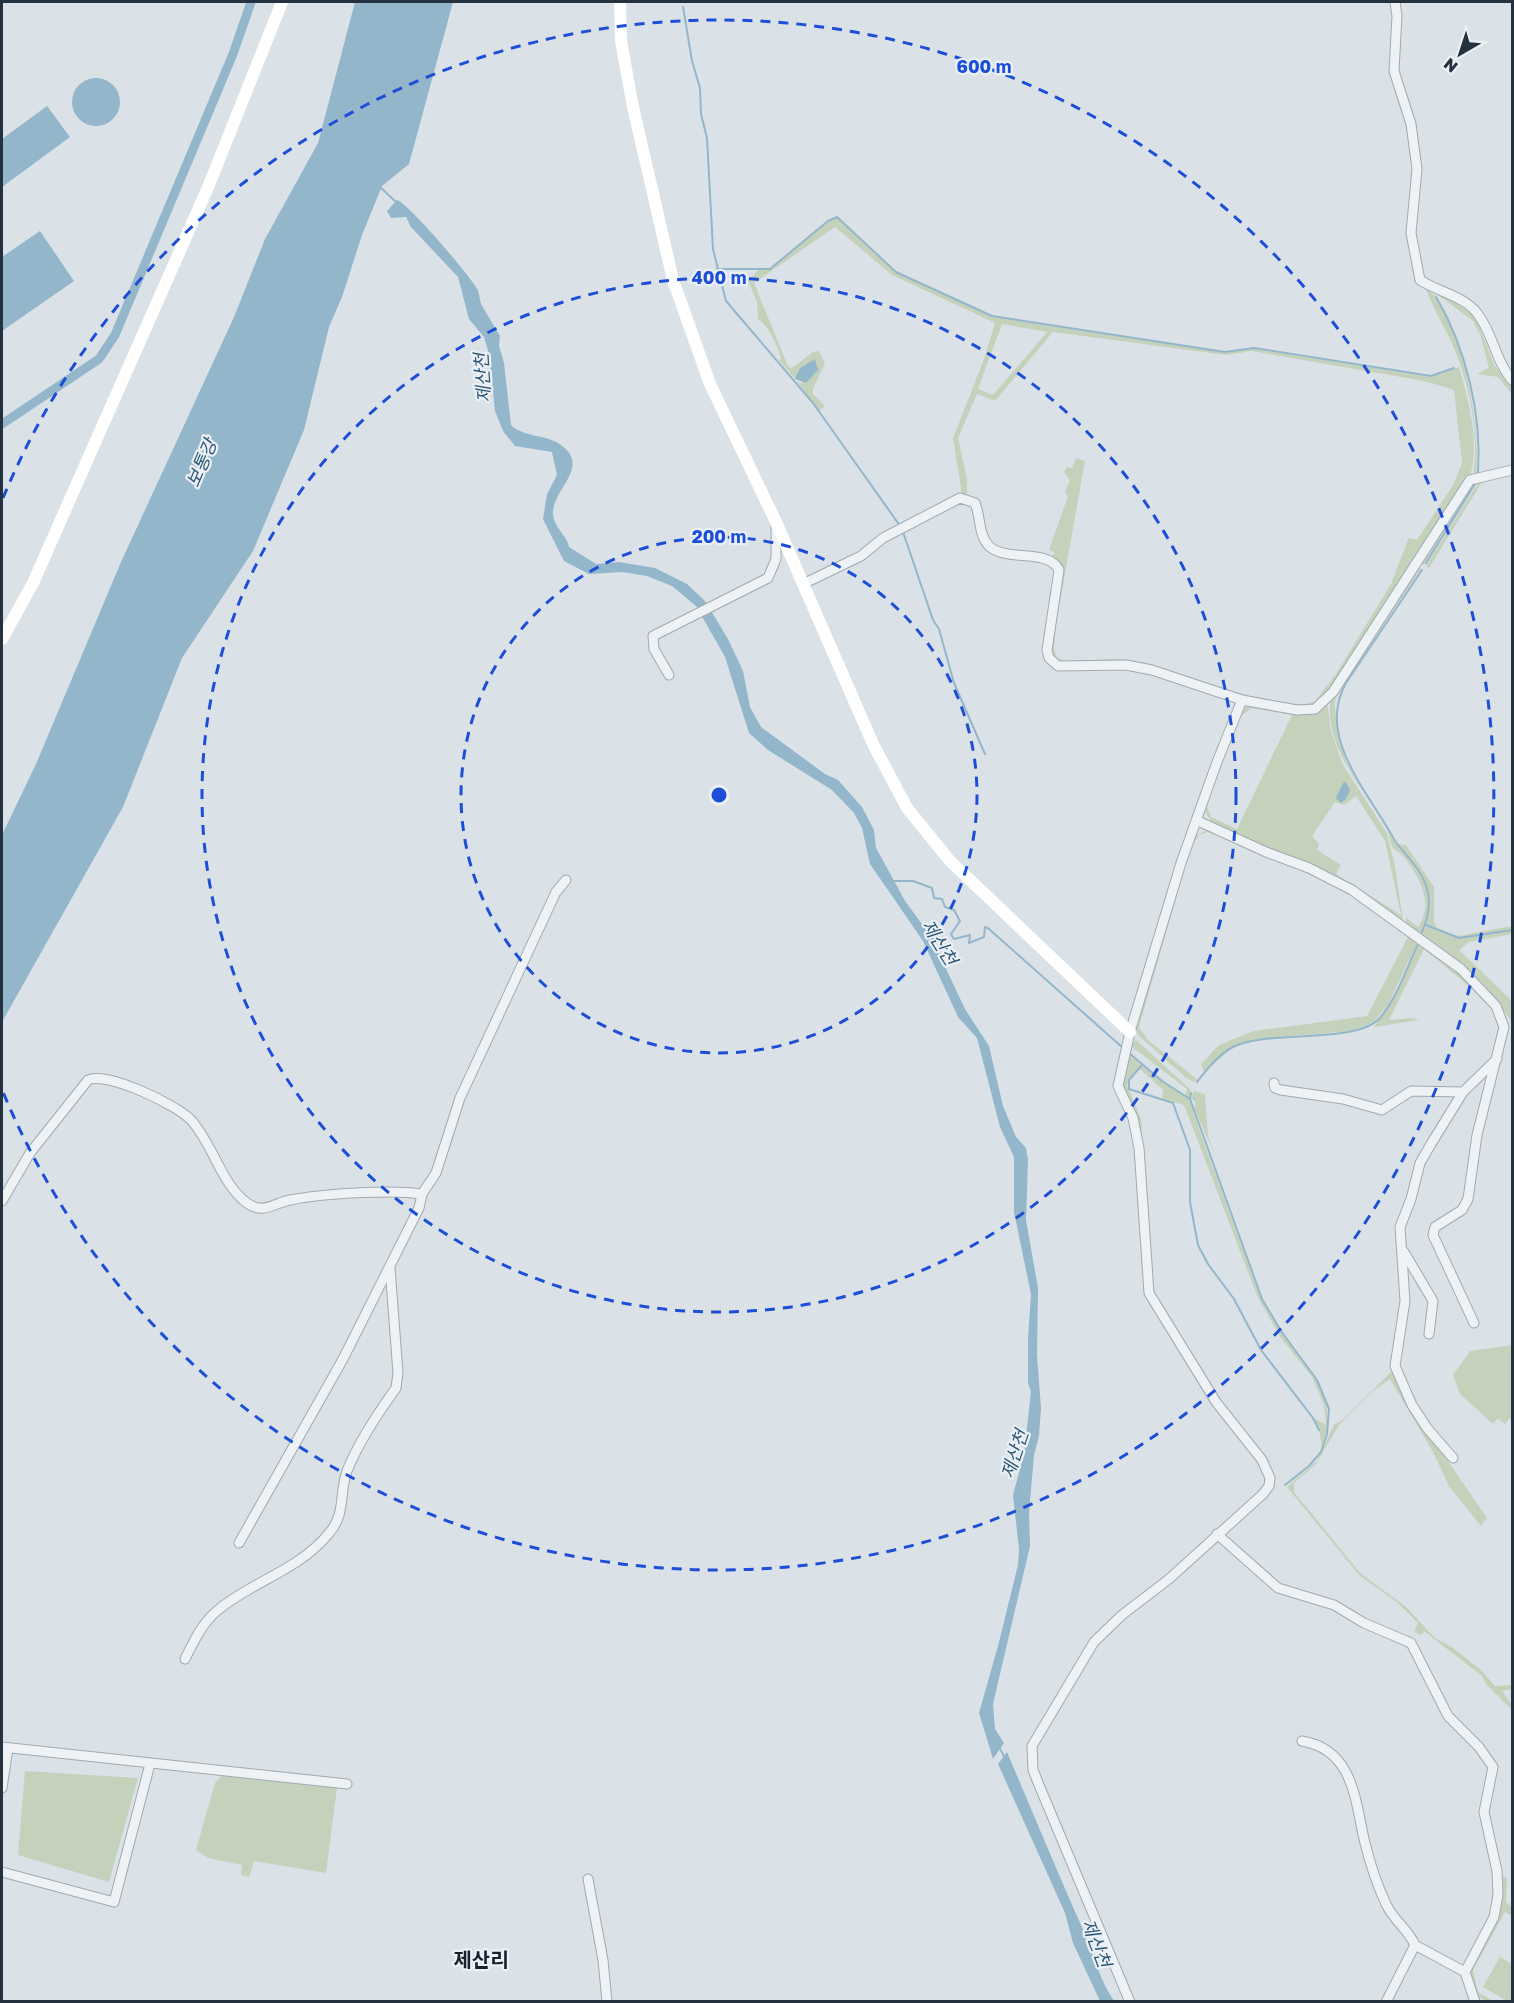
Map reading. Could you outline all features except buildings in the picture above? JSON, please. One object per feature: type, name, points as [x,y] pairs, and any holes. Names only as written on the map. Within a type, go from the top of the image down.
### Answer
[{"type":"street","points":[[2,639],[33,583],[200,206],[282,2]]},
{"type":"street","points":[[620,2],[621,41],[633,107],[673,280],[710,384],[776,522],[873,744],[907,808],[950,861],[1130,1032]]},
{"type":"street","points":[[1395,2],[1397,16],[1394,71],[1411,124],[1417,169],[1410,233],[1420,280],[1466,303],[1477,312],[1501,365],[1512,380]]},
{"type":"street","points":[[803,584],[861,556],[883,538],[903,526],[960,498],[965,498],[975,503],[981,532],[991,547],[1005,553],[1053,562],[1059,570],[1047,650],[1053,663],[1064,667],[1126,665],[1139,667],[1242,700],[1308,710],[1321,705],[1332,692],[1470,480],[1512,470]]},
{"type":"street","points":[[669,675],[654,649],[653,636],[768,578],[776,559],[776,522]]},
{"type":"street","points":[[1130,2001],[1039,1785],[1034,1770],[1032,1746],[1094,1642],[1122,1615],[1169,1579],[1269,1486],[1270,1478],[1262,1460],[1216,1402],[1149,1293],[1139,1148],[1133,1118],[1118,1086],[1130,1032],[1181,863],[1198,821],[1216,762],[1242,700]]},
{"type":"street","points":[[1198,821],[1328,876],[1380,908],[1461,969],[1496,1006],[1508,1028],[1497,1059],[1477,1136],[1468,1199],[1462,1210],[1435,1227],[1433,1235],[1474,1323]]},
{"type":"street","points":[[239,1543],[324,1395],[419,1208],[422,1194],[436,1173],[453,1117],[487,1037],[556,892],[566,880]]},
{"type":"street","points":[[1453,1458],[1427,1428],[1412,1405],[1395,1366],[1405,1301],[1400,1227],[1412,1199],[1420,1163],[1463,1092],[1497,1059]]},
{"type":"street","points":[[2,1201],[30,1153],[88,1080],[96,1077],[115,1080],[132,1087],[190,1119],[234,1189],[246,1203],[258,1208],[315,1197],[422,1194]]},
{"type":"street","points":[[1274,1083],[1275,1088],[1281,1090],[1343,1099],[1382,1110],[1411,1091],[1463,1092]]},
{"type":"street","points":[[1402,1249],[1432,1301],[1429,1334]]},
{"type":"street","points":[[185,1659],[198,1632],[218,1610],[295,1565],[322,1541],[337,1522],[347,1472],[396,1388],[398,1373],[390,1266]]},
{"type":"street","points":[[1217,1534],[1278,1588],[1334,1605],[1364,1623],[1412,1643],[1448,1716],[1479,1747],[1493,1767],[1484,1812],[1497,1871],[1498,1895],[1494,1917],[1465,1972]]},
{"type":"street","points":[[1302,1741],[1322,1749],[1342,1766],[1350,1778],[1355,1790],[1371,1863],[1385,1902],[1395,1921],[1412,1937],[1415,1945],[1465,1972],[1474,2001]]},
{"type":"street","points":[[2,1788],[5,1747],[347,1784]]},
{"type":"street","points":[[2,1872],[114,1902],[150,1764]]},
{"type":"street","points":[[588,1879],[603,1960],[607,2001]]},
{"type":"street","points":[[1386,2001],[1415,1945]]},
{"type":"green space","points":[[837,218],[895,272],[992,317],[1225,352],[1254,349],[1430,377],[1459,367],[1470,408],[1474,436],[1470,477],[1463,482],[1329,692],[1311,708],[1280,703],[1300,704],[1315,701],[1336,674],[1391,584],[1409,538],[1417,540],[1453,485],[1462,463],[1454,390],[1424,381],[1252,351],[1226,355],[1053,332],[995,401],[977,394],[958,438],[967,479],[967,494],[962,494],[953,438],[984,359],[995,323],[892,275],[835,227],[754,283],[788,366],[792,368],[813,352],[819,351],[825,363],[813,389],[813,394],[825,406],[819,411],[797,381],[802,384],[805,364],[795,379],[779,360],[781,358],[772,336],[758,319],[757,302],[748,281],[759,269],[770,269],[828,221]],"holes":[[[1002,324],[1047,332],[993,395],[978,389]]]},
{"type":"green space","points":[[1426,289],[1439,301],[1450,320],[1467,375],[1476,433],[1476,476],[1473,478],[1474,425],[1463,372]]},
{"type":"green space","points":[[1437,294],[1456,303],[1475,317],[1495,366],[1512,387],[1512,394],[1498,377],[1477,374],[1489,368],[1480,334],[1473,321]]},
{"type":"green space","points":[[1076,458],[1085,461],[1056,625],[1054,649],[1057,658],[1066,661],[1128,660],[1153,665],[1229,690],[1280,703],[1243,697],[1147,667],[1059,664],[1048,650],[1058,587],[1052,560],[1054,552],[1049,550],[1068,496],[1065,492],[1070,480],[1064,472],[1067,467],[1072,468]]},
{"type":"green space","points":[[1482,482],[1429,568],[1426,566],[1478,483]]},
{"type":"green space","points":[[1474,484],[1424,565],[1419,563],[1466,488]]},
{"type":"green space","points":[[1417,565],[1421,569],[1335,700],[1339,739],[1347,764],[1373,807],[1339,751],[1330,716],[1331,697]]},
{"type":"green space","points":[[1327,701],[1331,732],[1343,765],[1387,833],[1395,866],[1403,921],[1333,880],[1211,821],[1204,810],[1205,798],[1242,709],[1251,705],[1295,712]],"holes":[[[1251,708],[1292,715],[1237,829],[1211,817],[1207,807],[1208,796],[1240,717]],[[1356,796],[1385,841],[1401,915],[1336,874],[1341,865],[1317,850],[1319,844],[1312,836],[1335,802],[1344,805]]]},
{"type":"green space","points":[[1383,823],[1428,888],[1428,914],[1422,932],[1426,926],[1459,939],[1512,930],[1512,933],[1507,935],[1469,942],[1459,950],[1509,998],[1512,1003],[1512,1022],[1485,986],[1406,923],[1406,917],[1418,927],[1423,918],[1425,899],[1423,890],[1409,864],[1393,848]]},
{"type":"green space","points":[[1209,829],[1336,883],[1363,899],[1418,941],[1388,1005],[1374,1022],[1352,1031],[1256,1039],[1235,1045],[1204,1072],[1201,1064],[1219,1045],[1254,1031],[1367,1016],[1408,937],[1347,892],[1317,876],[1256,852],[1238,842],[1208,832],[1199,835],[1190,849],[1139,1027],[1148,1040],[1198,1080],[1194,1082],[1185,1077],[1138,1035],[1136,1029],[1139,1011],[1189,844],[1193,837]]},
{"type":"green space","points":[[1398,844],[1406,845],[1434,887],[1434,922],[1437,928],[1458,936],[1512,926],[1512,929],[1459,938],[1426,925],[1431,906],[1429,891],[1405,850]]},
{"type":"green space","points":[[1420,943],[1469,982],[1491,1009],[1472,989],[1424,949],[1389,1020],[1413,1018],[1419,1020],[1374,1027],[1389,1006]]},
{"type":"green space","points":[[1136,1040],[1191,1090],[1189,1098],[1185,1095],[1187,1089],[1131,1046]]},
{"type":"green space","points":[[1129,1054],[1141,1065],[1127,1085],[1141,1119],[1153,1291],[1217,1397],[1270,1462],[1268,1464],[1216,1398],[1151,1290],[1144,1167],[1122,1089]]},
{"type":"green space","points":[[1142,1066],[1190,1100],[1261,1299],[1280,1331],[1316,1380],[1326,1400],[1328,1424],[1322,1447],[1314,1418],[1326,1425],[1324,1405],[1312,1377],[1281,1338],[1258,1298],[1184,1105],[1162,1099],[1163,1090],[1140,1069]]},
{"type":"green space","points":[[1194,1091],[1205,1094],[1208,1136],[1216,1158],[1195,1110],[1195,1102],[1191,1098]]},
{"type":"green space","points":[[1512,1345],[1512,1421],[1510,1418],[1505,1424],[1498,1418],[1493,1424],[1460,1394],[1453,1375],[1470,1351]]},
{"type":"green space","points":[[1391,1372],[1411,1407],[1487,1518],[1481,1526],[1449,1486],[1433,1452],[1390,1379],[1372,1392],[1339,1425],[1316,1464],[1294,1483],[1294,1492],[1360,1573],[1405,1606],[1435,1638],[1452,1647],[1481,1670],[1495,1686],[1512,1685],[1512,1689],[1502,1691],[1512,1705],[1512,1710],[1486,1684],[1482,1676],[1424,1631],[1421,1635],[1414,1632],[1418,1623],[1397,1602],[1360,1576],[1287,1487],[1317,1461],[1334,1425],[1345,1418]]},
{"type":"green space","points":[[25,1771],[138,1778],[109,1882],[18,1855]]},
{"type":"green space","points":[[221,1776],[337,1788],[326,1873],[254,1861],[249,1877],[241,1875],[242,1865],[208,1858],[196,1850],[215,1783]]},
{"type":"green space","points":[[1501,1877],[1507,1877],[1506,1902],[1512,1907],[1512,1916],[1505,1912],[1473,1970],[1478,1992],[1493,2001],[1486,2001],[1474,1994],[1468,1970],[1501,1907]]},
{"type":"green space","points":[[1500,1957],[1512,1964],[1512,2001],[1507,2001],[1483,1987]]},
{"type":"water","name":"보통강","points":[[355,2],[453,2],[409,164],[382,186],[362,235],[342,297],[329,327],[304,430],[253,551],[182,658],[123,807],[2,1022],[2,835],[36,764],[121,562],[234,317],[265,239],[318,143]]},
{"type":"water","points":[[96,78],[113,85],[120,102],[113,119],[96,126],[79,119],[72,102],[79,85]]},
{"type":"water","points":[[47,106],[70,137],[2,187],[2,139]]},
{"type":"water","points":[[397,200],[426,227],[478,290],[481,304],[500,336],[499,346],[504,363],[511,425],[515,429],[553,440],[568,452],[572,460],[572,469],[554,504],[553,514],[569,547],[596,564],[619,562],[655,568],[687,584],[705,601],[728,639],[743,671],[750,707],[761,727],[825,774],[838,780],[862,807],[874,830],[876,848],[905,901],[930,935],[965,1009],[989,1046],[1003,1106],[1016,1137],[1026,1148],[1028,1160],[1026,1220],[1038,1288],[1037,1355],[1041,1408],[1029,1513],[1030,1546],[993,1704],[995,1729],[1004,1743],[993,1759],[979,1713],[1018,1565],[1019,1549],[1013,1495],[1024,1454],[1031,1392],[1028,1383],[1028,1338],[1031,1294],[1014,1212],[1014,1157],[1000,1127],[977,1038],[958,1017],[923,941],[870,864],[862,828],[854,813],[832,790],[768,750],[749,733],[725,657],[696,606],[672,586],[647,576],[622,572],[589,574],[564,561],[543,519],[547,494],[557,475],[552,452],[515,446],[503,431],[495,411],[489,354],[484,337],[469,319],[458,277],[411,227],[406,217],[391,218],[387,211]]},
{"type":"water","points":[[40,231],[74,281],[2,331],[2,257]]},
{"type":"water","points":[[815,359],[818,370],[806,383],[795,379],[800,368]]},
{"type":"water","points":[[1346,782],[1350,790],[1346,799],[1341,803],[1336,798],[1343,783]]},
{"type":"water","points":[[1007,1752],[1085,1934],[1101,1977],[1114,2001],[1100,2001],[1073,1943],[1065,1913],[998,1764]]},
{"type":"waterway","points":[[2,424],[99,359],[115,335],[233,54],[251,2]]},
{"type":"waterway","points":[[683,7],[692,61],[700,88],[701,114],[707,138],[713,249],[726,301],[813,403],[898,523]]},
{"type":"waterway","name":"제산천","points":[[379,186],[397,203]]},
{"type":"waterway","points":[[717,269],[770,269],[828,221],[837,217],[896,272],[992,316],[1225,352],[1254,348],[1431,376],[1454,368]]},
{"type":"waterway","points":[[1436,297],[1456,338],[1470,382],[1477,428],[1478,473]]},
{"type":"waterway","points":[[1426,563],[1475,484]]},
{"type":"waterway","points":[[903,532],[933,620],[939,629],[954,683],[985,754]]},
{"type":"waterway","points":[[1422,570],[1346,683],[1338,703],[1337,724],[1341,744],[1360,785],[1395,841],[1425,882],[1429,904],[1422,932]]},
{"type":"waterway","points":[[893,881],[913,881],[932,888],[934,898],[942,899],[945,907],[954,910],[960,921],[951,934],[954,939],[970,935],[969,943],[984,937],[985,927],[989,929],[1123,1048]]},
{"type":"waterway","points":[[1426,925],[1459,938],[1512,930]]},
{"type":"waterway","points":[[1197,1082],[1223,1054],[1233,1047],[1248,1042],[1331,1034],[1368,1026],[1380,1018],[1392,1001],[1418,944]]},
{"type":"waterway","points":[[1129,1053],[1162,1081],[1190,1099],[1191,1093]]},
{"type":"waterway","points":[[1142,1065],[1129,1080],[1129,1089],[1173,1103],[1190,1150],[1190,1202],[1198,1245],[1208,1264],[1234,1299],[1261,1350],[1313,1418],[1319,1430]]},
{"type":"waterway","points":[[1190,1099],[1262,1299],[1281,1331],[1317,1380],[1329,1409],[1327,1434],[1321,1452],[1309,1466],[1285,1485]]},
{"type":"waterway","name":"제산천","points":[[999,1747],[1005,1758]]},
{"type":"district","name":"제산리","points":[[481,1959]]}]
